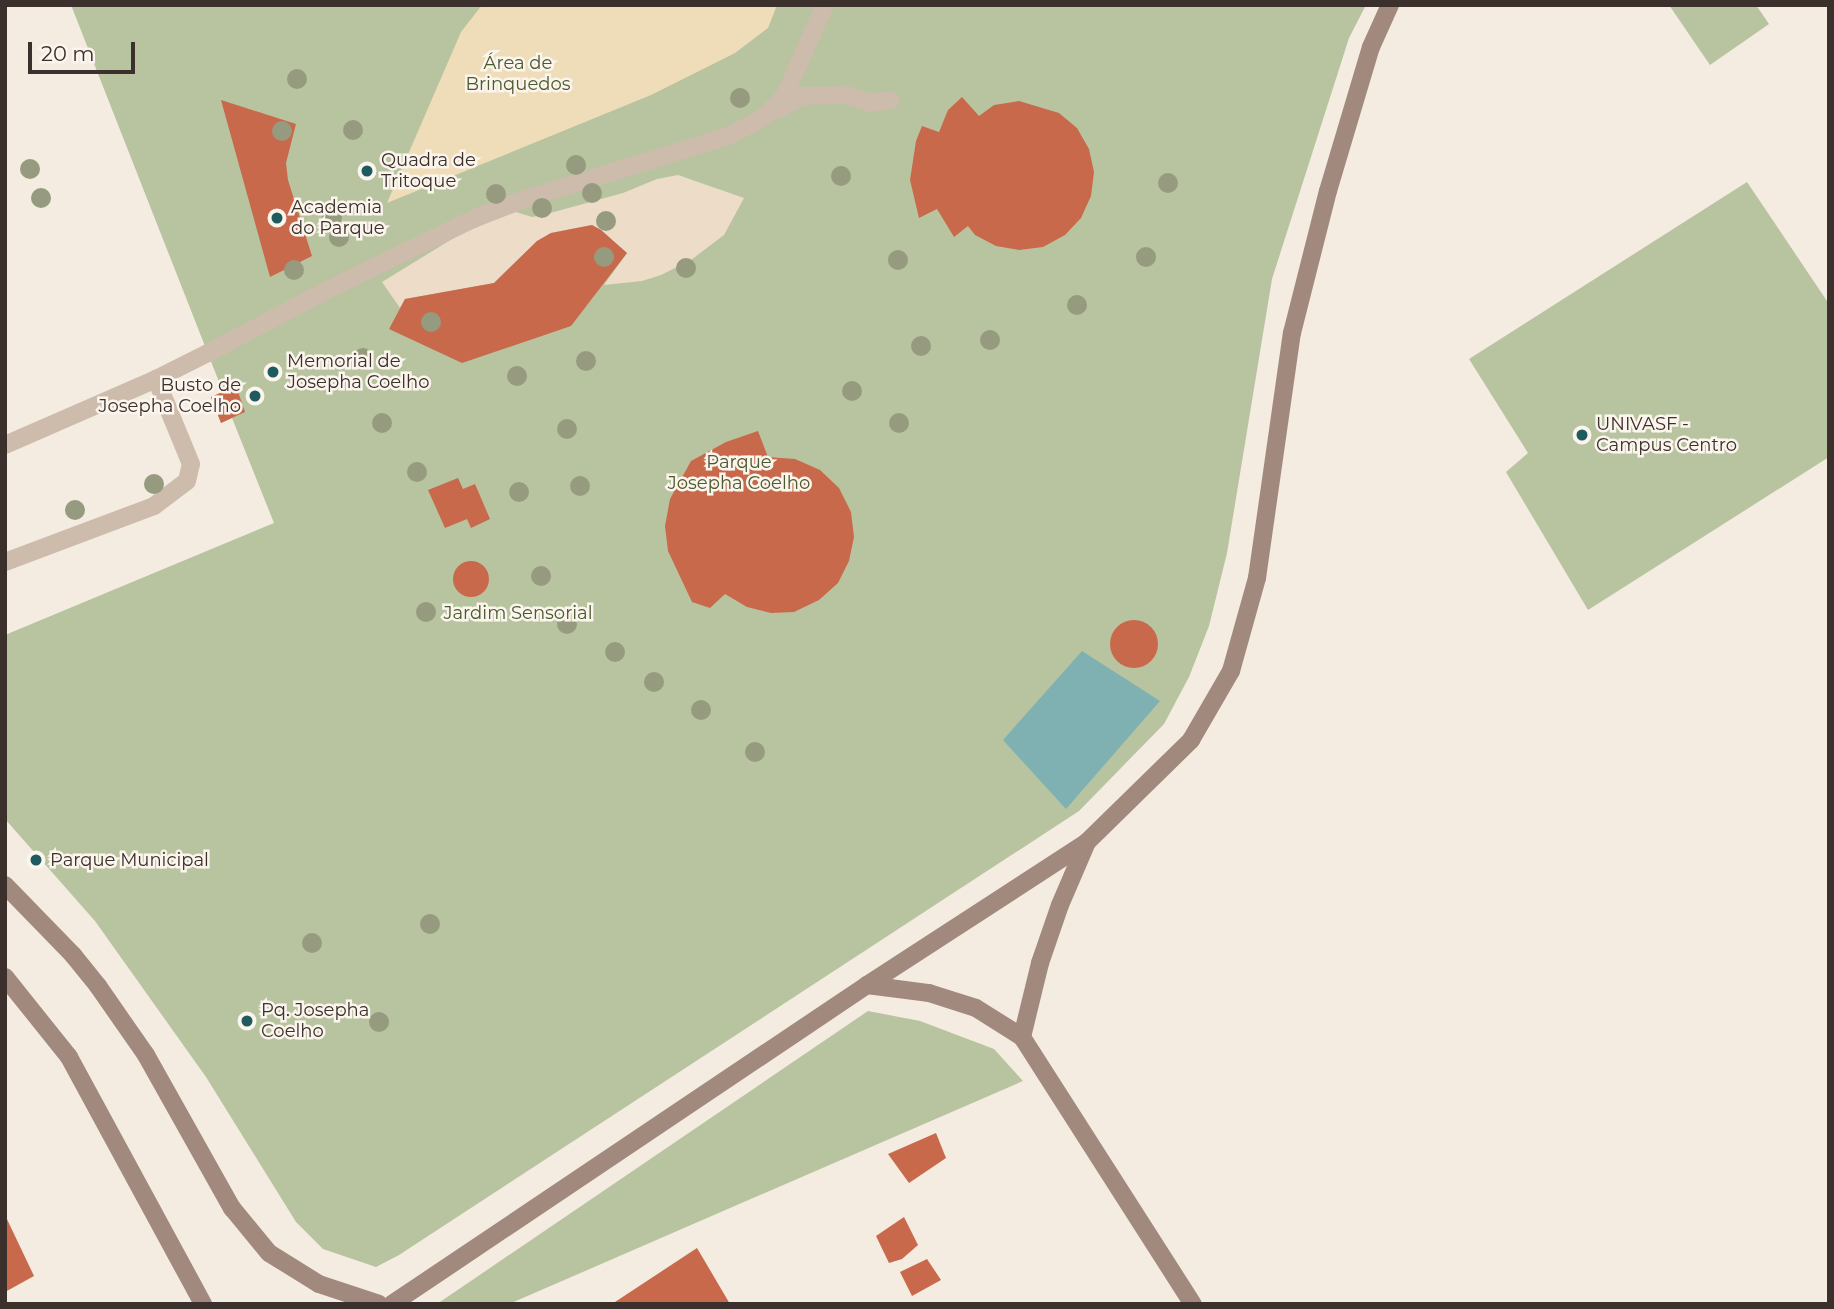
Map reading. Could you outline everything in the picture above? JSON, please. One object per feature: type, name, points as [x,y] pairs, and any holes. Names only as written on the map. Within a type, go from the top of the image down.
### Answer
[{"type":"main road","points":[[392,1304],[867,985],[1087,842],[1191,740],[1231,671],[1257,578],[1293,333],[1336,165],[1371,47],[1390,5]]},
{"type":"main road","points":[[1022,1037],[1040,963],[1059,905],[1087,842]]},
{"type":"main road","points":[[5,886],[73,955],[98,986],[146,1055],[232,1208],[268,1253],[319,1284],[379,1304]]},
{"type":"main road","points":[[5,978],[69,1057],[203,1304]]},
{"type":"main road","points":[[867,985],[929,993],[976,1008],[1022,1037],[1193,1304]]},
{"type":"street","points":[[765,116],[784,97],[825,5]]},
{"type":"street","points":[[5,444],[156,379],[327,290],[473,219],[522,200],[726,137],[802,96],[847,95],[870,103],[891,100]]},
{"type":"street","points":[[5,562],[154,506],[187,481],[191,464],[156,379]]},
{"type":"green space","name":"Parque Josepha Coelho","points":[[71,5],[1366,5],[1349,38],[1272,279],[1227,553],[1209,626],[1189,677],[1164,724],[1079,811],[399,1255],[376,1267],[323,1249],[296,1222],[206,1077],[95,921],[5,819],[5,635],[274,523],[232,418],[221,423],[211,397],[223,392]]},
{"type":"green space","points":[[1669,5],[1756,5],[1769,24],[1710,65]]},
{"type":"green space","points":[[1747,182],[1829,304],[1829,457],[1588,610],[1506,472],[1528,453],[1469,359]]},
{"type":"green space","points":[[868,1011],[920,1021],[994,1049],[1023,1081],[509,1304],[437,1304]]},
{"type":"sand","name":"Área de Brinquedos","points":[[482,5],[777,5],[768,28],[735,53],[651,95],[387,203],[461,32]]},
{"type":"shaded area","points":[[678,175],[744,198],[724,235],[691,260],[661,275],[642,281],[604,285],[627,253],[592,225],[551,233],[537,241],[494,283],[405,299],[400,308],[382,282],[470,228],[516,212],[532,217],[543,215],[623,193],[657,179]]},
{"type":"water","points":[[1082,651],[1160,701],[1066,809],[1003,740]]},
{"type":"building","points":[[962,97],[979,116],[994,105],[1019,101],[1059,113],[1077,128],[1089,149],[1094,172],[1091,196],[1081,218],[1065,235],[1043,247],[1019,250],[996,246],[975,235],[968,226],[954,237],[937,209],[919,218],[910,180],[916,141],[922,126],[939,132],[948,110]]},
{"type":"building","name":"Academia do Parque","points":[[221,100],[296,124],[286,163],[288,180],[312,256],[270,277]]},
{"type":"building","points":[[592,225],[627,253],[571,326],[462,363],[389,329],[405,299],[494,283],[537,241],[551,233]]},
{"type":"building","points":[[236,386],[245,412],[221,423],[211,397]]},
{"type":"building","points":[[758,431],[768,457],[795,459],[820,470],[839,488],[851,512],[854,537],[849,561],[838,583],[819,600],[794,612],[771,613],[747,607],[725,594],[710,608],[692,602],[668,551],[665,526],[670,499],[691,461],[726,442]]},
{"type":"building","points":[[458,478],[463,489],[475,484],[490,519],[471,528],[467,519],[445,528],[428,490]]},
{"type":"building","points":[[471,561],[484,566],[489,579],[484,592],[471,597],[458,592],[453,579],[458,566]]},
{"type":"building","points":[[1134,620],[1151,627],[1158,644],[1151,661],[1134,668],[1117,661],[1110,644],[1117,627]]},
{"type":"building","points":[[936,1133],[946,1158],[909,1183],[888,1154]]},
{"type":"building","points":[[5,1215],[34,1276],[5,1292]]},
{"type":"building","points":[[904,1217],[918,1245],[902,1259],[889,1263],[876,1236]]},
{"type":"building","points":[[697,1248],[730,1304],[616,1304],[615,1302]]},
{"type":"building","points":[[927,1259],[941,1280],[912,1296],[900,1272]]},
{"type":"place","name":"Quadra de Tritoque","points":[[367,171]]},
{"type":"place","name":"Academia do Parque","points":[[277,218]]},
{"type":"place","name":"Memorial de Josepha Coelho","points":[[273,372]]},
{"type":"place","name":"Busto de Josepha Coelho","points":[[255,396]]},
{"type":"place","name":"UNIVASF - Campus Centro","points":[[1582,435]]},
{"type":"place","name":"Parque Municipal","points":[[36,860]]},
{"type":"place","name":"Pq. Josepha Coelho","points":[[247,1021]]},
{"type":"park label","name":"Jardim Sensorial","points":[[518,613]]}]
